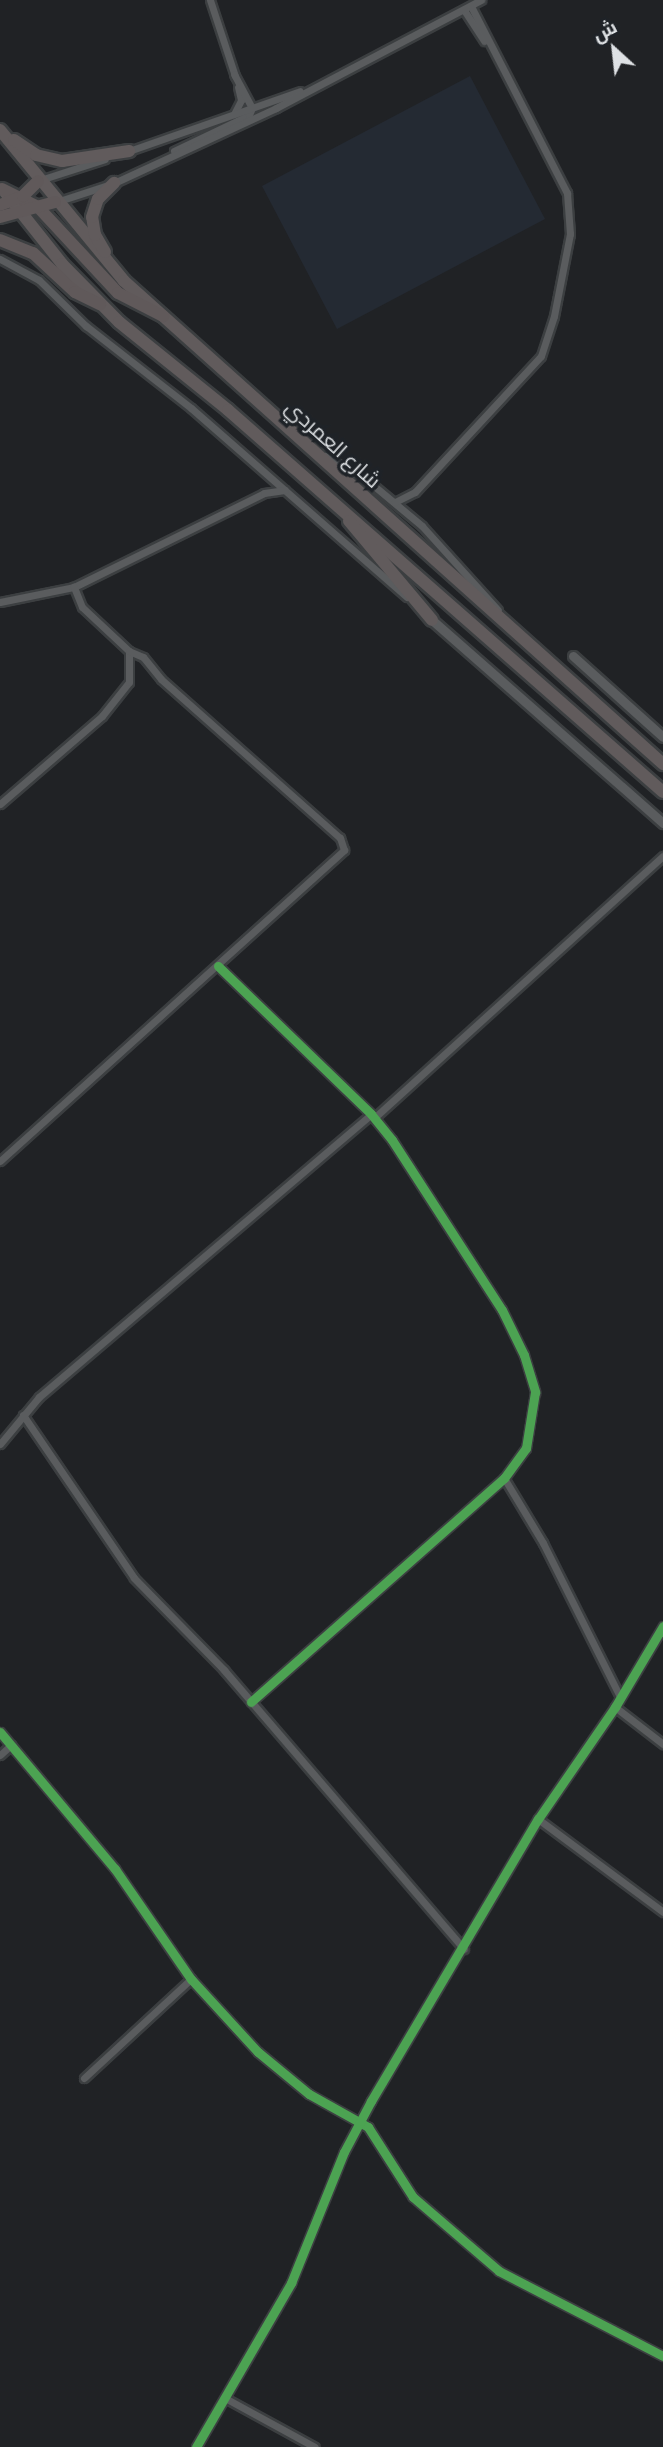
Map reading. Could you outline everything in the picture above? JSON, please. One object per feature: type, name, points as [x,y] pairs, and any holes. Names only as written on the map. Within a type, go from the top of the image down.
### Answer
[{"type":"highway","points":[[1,188],[38,181]]},
{"type":"highway","points":[[0,217],[38,181]]},
{"type":"highway","points":[[14,204],[38,207],[55,202]]},
{"type":"highway","points":[[38,207],[118,293],[163,316]]},
{"type":"highway","points":[[0,240],[33,253],[75,292],[100,304]]},
{"type":"main road","points":[[0,129],[28,151],[52,160],[80,161],[129,151]]},
{"type":"main road","name":"شارع العمردي","points":[[0,129],[55,202],[124,281],[663,764]]},
{"type":"main road","points":[[114,183],[98,199],[92,223],[97,241],[124,281]]},
{"type":"main road","name":"شارع العمردي","points":[[1,188],[100,304],[344,512],[663,792]]},
{"type":"main road","points":[[344,512],[362,541],[432,620]]},
{"type":"street","points":[[210,0],[241,100],[234,114]]},
{"type":"street","points":[[55,202],[114,183],[481,0]]},
{"type":"street","points":[[395,502],[410,495],[431,474],[543,352],[570,234],[567,193],[467,8]]},
{"type":"street","points":[[234,74],[252,108]]},
{"type":"street","points":[[38,181],[307,89]]},
{"type":"street","points":[[137,172],[246,117],[252,108]]},
{"type":"street","points":[[0,259],[31,273],[86,326],[266,473],[663,823]]},
{"type":"street","points":[[310,449],[395,502],[447,551],[516,633]]},
{"type":"street","points":[[264,493],[266,473]]},
{"type":"street","points":[[0,602],[74,587],[264,493],[285,490]]},
{"type":"street","points":[[0,1161],[341,854],[343,842],[161,679],[143,657],[129,651],[82,607],[74,587]]},
{"type":"street","points":[[0,804],[118,699],[132,671],[129,651]]},
{"type":"street","points":[[573,656],[663,737]]},
{"type":"street","points":[[0,1444],[23,1415],[373,1116],[663,856]]},
{"type":"street","points":[[218,965],[373,1116],[474,1262],[512,1328],[531,1374],[532,1430],[504,1478],[251,1702]]},
{"type":"street","points":[[23,1415],[134,1578],[251,1702],[464,1949]]},
{"type":"street","points":[[504,1478],[542,1543],[620,1697]]},
{"type":"street","points":[[195,2447],[290,2283],[359,2122],[464,1949],[538,1819],[615,1707],[663,1626]]},
{"type":"street","points":[[615,1707],[663,1744]]},
{"type":"street","points":[[0,1732],[115,1869],[191,1979],[275,2068],[309,2094],[359,2122],[376,2135],[413,2197],[499,2271],[533,2292],[663,2356]]},
{"type":"street","points":[[0,1755],[11,1745]]},
{"type":"street","points":[[538,1819],[663,1912]]},
{"type":"street","points":[[84,2078],[191,1979]]},
{"type":"street","points":[[225,2398],[315,2447]]},
{"type":"shaded area","points":[[470,76],[545,219],[337,329],[262,186]]},
{"type":"cycle path","points":[[218,966],[371,1114],[392,1140],[502,1310],[524,1355],[535,1392],[526,1448],[504,1478],[251,1702]]},
{"type":"cycle path","points":[[196,2447],[291,2283],[344,2152],[371,2101],[538,1819],[615,1707],[663,1626]]},
{"type":"cycle path","points":[[0,1732],[115,1869],[191,1979],[258,2052],[309,2094],[368,2127],[413,2197],[499,2271],[663,2356]]}]
